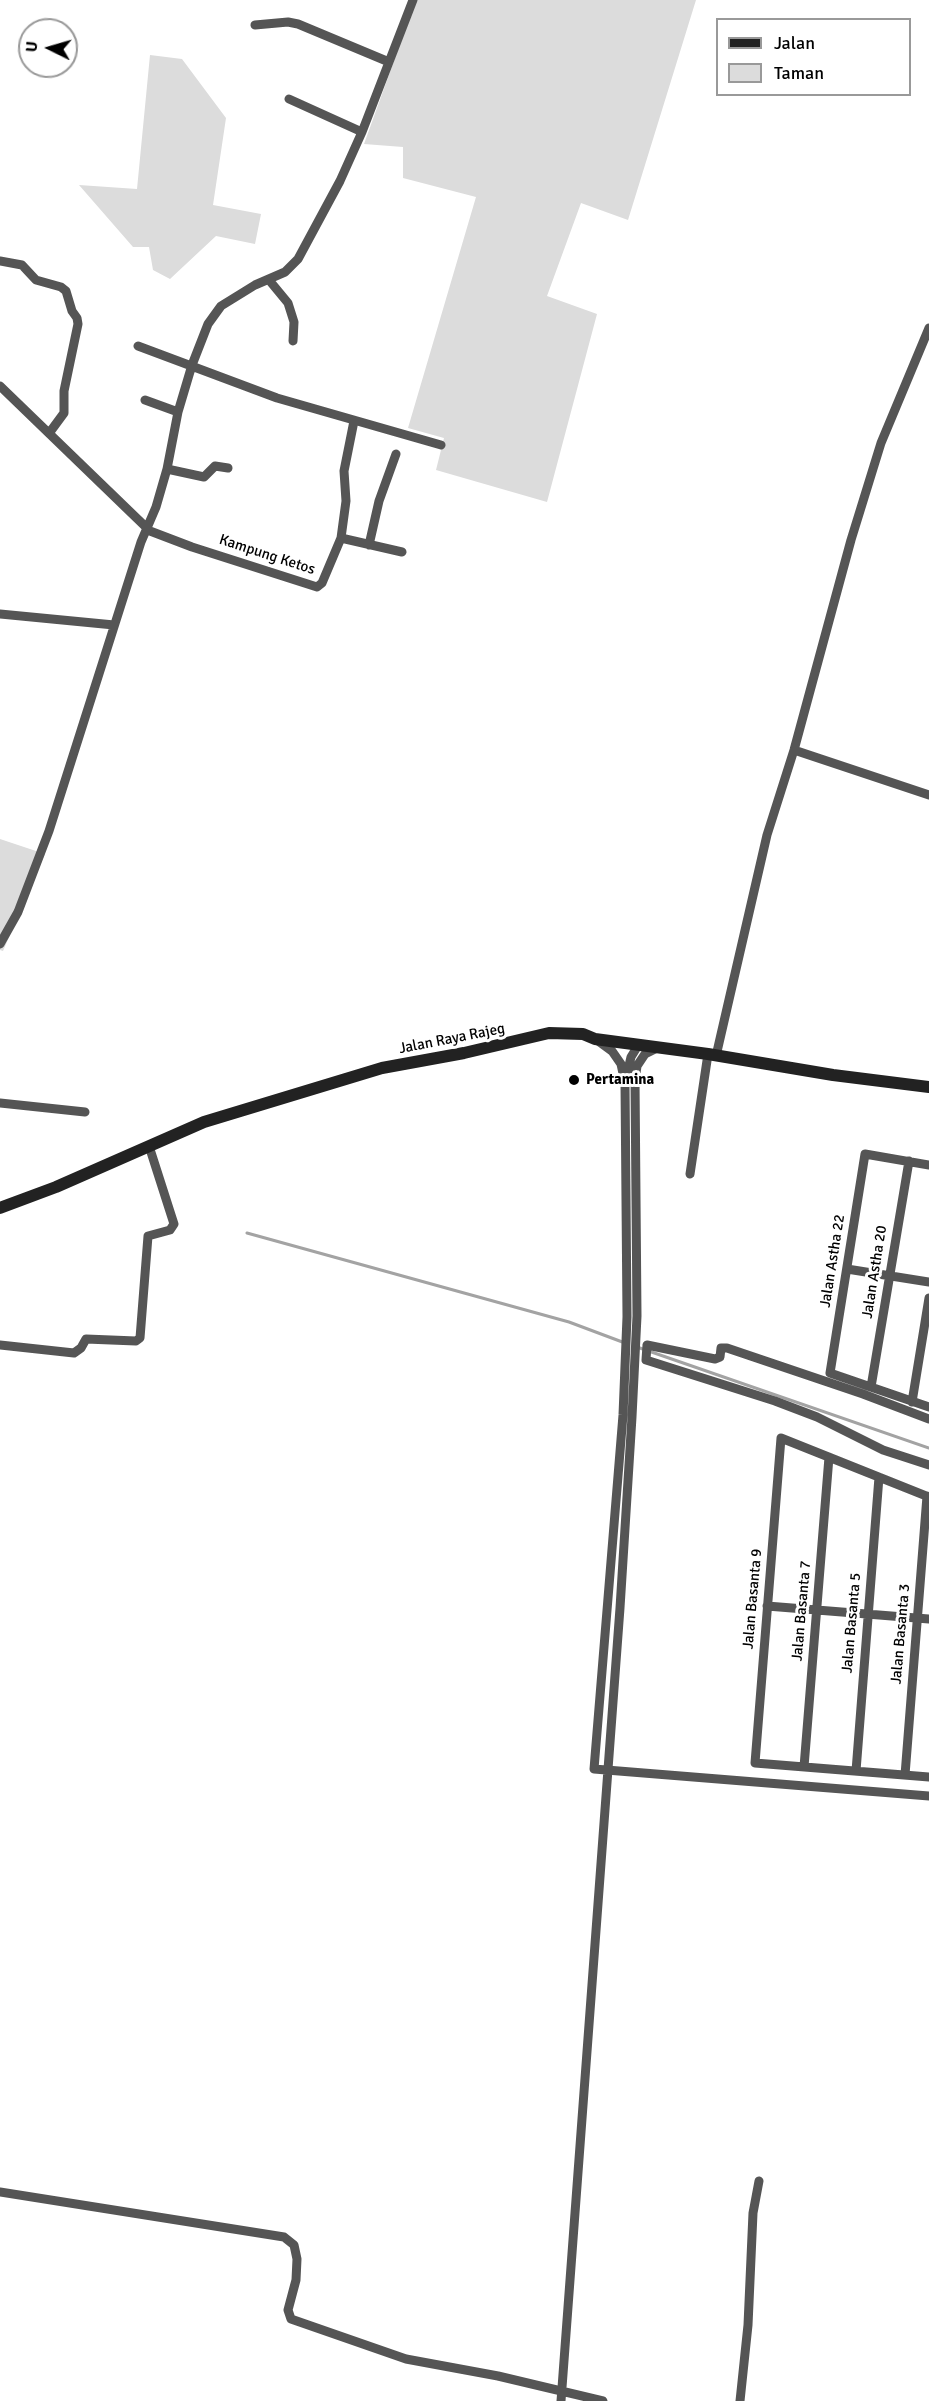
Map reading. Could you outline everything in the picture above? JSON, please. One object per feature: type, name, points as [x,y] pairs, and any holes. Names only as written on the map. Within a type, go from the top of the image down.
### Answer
[{"type":"main road","name":"Jalan Raya Rajeg","points":[[0,1208],[204,1122],[382,1068],[549,1034],[584,1034],[595,1039],[929,1087]]},
{"type":"street","points":[[0,944],[18,912],[49,831],[114,625],[156,507],[167,469],[178,412],[192,365],[214,314],[233,297],[291,269],[298,259],[340,181],[362,132],[413,0]]},
{"type":"street","points":[[255,25],[288,22],[298,24],[389,62]]},
{"type":"street","points":[[289,99],[362,132]]},
{"type":"street","points":[[0,261],[22,265],[36,280],[61,287],[66,291],[70,307],[78,320],[64,391],[64,413],[50,432]]},
{"type":"street","points":[[268,280],[288,303],[294,322],[293,341]]},
{"type":"street","points":[[690,1174],[712,1055],[767,835],[794,750],[850,540],[881,443],[929,328]]},
{"type":"street","points":[[138,346],[277,398],[441,445]]},
{"type":"street","points":[[0,386],[147,528]]},
{"type":"street","points":[[145,400],[178,412]]},
{"type":"street","name":"Kampung Ketos","points":[[147,528],[192,547],[317,587],[322,583],[341,538],[346,501],[344,471],[354,421]]},
{"type":"street","points":[[369,545],[379,501],[396,454]]},
{"type":"street","points":[[167,469],[204,477],[214,466],[228,468]]},
{"type":"street","points":[[341,538],[402,552]]},
{"type":"street","points":[[0,614],[114,625]]},
{"type":"street","points":[[794,750],[929,795]]},
{"type":"street","points":[[595,1039],[612,1051],[621,1064],[625,1083],[627,1317],[623,1414],[594,1769],[929,1796]]},
{"type":"street","points":[[625,1083],[631,1056],[639,1044]]},
{"type":"street","points":[[562,2396],[627,1501],[637,1316],[635,1080],[637,1066],[645,1054],[658,1047]]},
{"type":"street","points":[[0,1103],[85,1112]]},
{"type":"street","points":[[0,1345],[74,1353],[81,1348],[86,1339],[136,1341],[140,1338],[148,1236],[170,1230],[174,1224],[149,1146]]},
{"type":"street","name":"Jalan Astha 22","points":[[872,1387],[830,1373],[865,1154],[909,1161]]},
{"type":"street","points":[[909,1161],[929,1165]]},
{"type":"street","name":"Jalan Astha 20","points":[[872,1387],[909,1161]]},
{"type":"street","points":[[847,1269],[929,1282]]},
{"type":"street","points":[[912,1402],[929,1298]]},
{"type":"street","points":[[929,1419],[727,1348],[721,1348],[720,1357],[716,1359],[648,1344],[647,1347],[646,1360],[818,1417],[883,1450],[929,1465]]},
{"type":"street","points":[[872,1387],[929,1407]]},
{"type":"street","name":"Jalan Basanta 9","points":[[804,1767],[755,1762],[781,1438],[829,1457]]},
{"type":"street","points":[[829,1457],[928,1497]]},
{"type":"street","name":"Jalan Basanta 7","points":[[804,1767],[829,1457]]},
{"type":"street","name":"Jalan Basanta 5","points":[[855,1771],[879,1477]]},
{"type":"street","name":"Jalan Basanta 3","points":[[905,1775],[928,1497]]},
{"type":"street","points":[[767,1606],[929,1619]]},
{"type":"street","points":[[804,1767],[929,1777]]},
{"type":"street","points":[[740,2401],[748,2325],[753,2213],[759,2181]]},
{"type":"street","points":[[0,2192],[284,2237],[294,2245],[297,2259],[296,2280],[288,2314],[291,2319],[406,2359],[498,2376],[562,2396],[603,2401]]},
{"type":"green space","points":[[416,0],[696,0],[628,220],[581,203],[547,296],[597,314],[547,502],[436,470],[444,438],[408,428],[476,197],[403,178],[403,147],[364,144]]},
{"type":"green space","points":[[150,55],[182,59],[226,118],[213,205],[261,214],[255,244],[216,236],[170,279],[153,270],[149,247],[133,247],[79,185],[137,189]]},
{"type":"green space","points":[[0,839],[45,854],[3,951],[0,950]]},
{"type":"waterway","points":[[247,1233],[569,1322],[625,1343]]},
{"type":"waterway","points":[[637,1347],[929,1448]]},
{"type":"place","name":"Pertamina","points":[[574,1080]]}]
